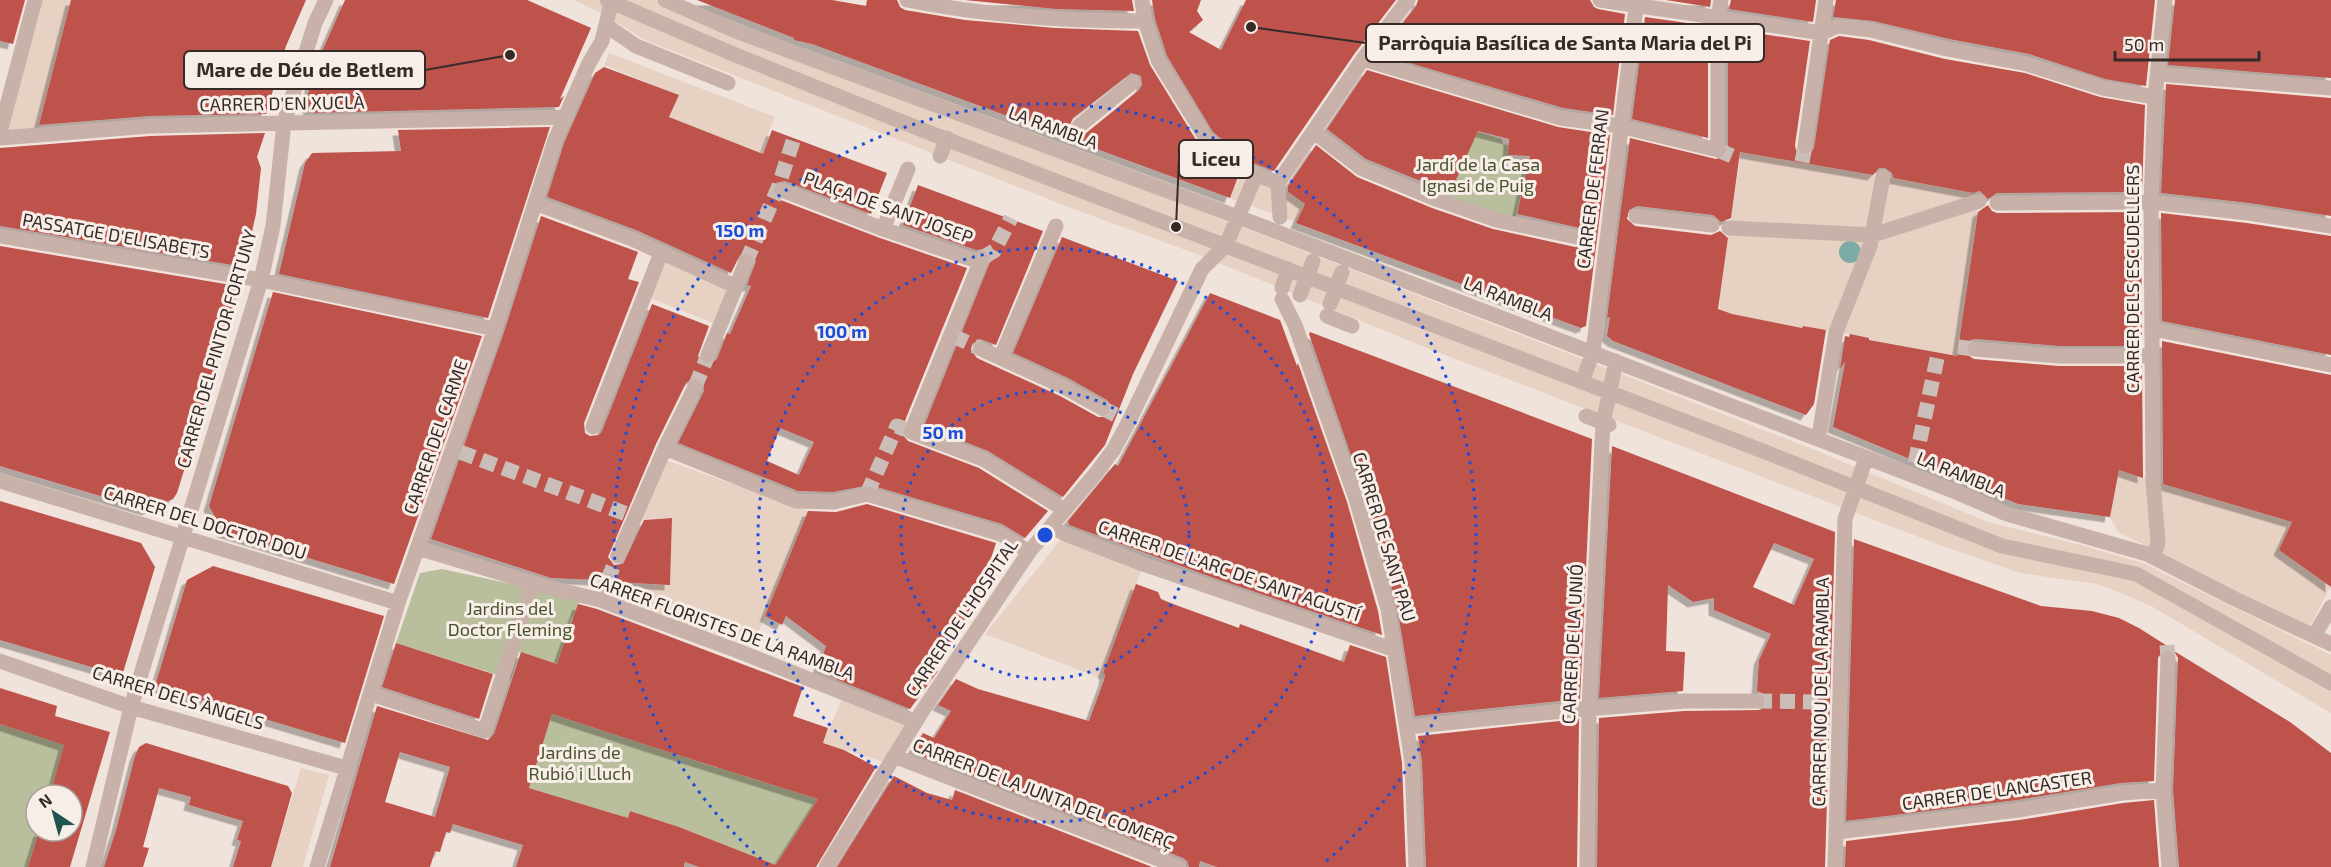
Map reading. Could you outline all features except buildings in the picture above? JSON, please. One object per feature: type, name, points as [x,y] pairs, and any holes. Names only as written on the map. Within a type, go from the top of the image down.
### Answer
[{"type":"street","points":[[0,132],[35,0]]},
{"type":"street","name":"CARRER DEL PINTOR FORTUNY","points":[[93,867],[131,707],[261,280],[273,226],[284,123],[315,23],[326,0]]},
{"type":"street","name":"LA RAMBLA","points":[[665,0],[733,30],[1240,213],[1956,492],[2007,514],[2154,557],[2235,599],[2331,644]]},
{"type":"street","points":[[907,0],[1068,21],[1145,21]]},
{"type":"street","points":[[1143,0],[1145,21],[1158,60],[1206,138],[1249,172],[1278,183]]},
{"type":"street","points":[[1280,217],[1278,183],[1363,59],[1408,0]]},
{"type":"street","points":[[1600,0],[1636,3],[1718,19],[1822,33],[1838,26],[1871,30],[1947,49],[2027,64],[2086,84],[2155,97]]},
{"type":"street","points":[[1363,59],[1561,118],[1620,126],[1718,150],[1718,19],[1721,0]]},
{"type":"street","points":[[1805,146],[1826,0]]},
{"type":"street","name":"CARRER DELS ESCUDELLERS","points":[[2154,557],[2158,542],[2153,481],[2151,202],[2155,97],[2159,74],[2164,0]]},
{"type":"street","points":[[610,1],[738,57],[1609,392],[2002,546],[2136,574],[2331,683]]},
{"type":"street","name":"CARRER DEL CARME","points":[[317,867],[398,603],[495,329],[555,140],[589,63],[602,41],[607,26],[610,1]]},
{"type":"street","name":"CARRER DE FERRAN","points":[[1582,382],[1593,352],[1600,241],[1623,213],[1620,126],[1636,3]]},
{"type":"street","points":[[607,26],[636,46],[728,83]]},
{"type":"street","points":[[2159,74],[2331,88]]},
{"type":"street","points":[[1079,126],[1133,82]]},
{"type":"street","name":"CARRER D'EN XUCLÀ","points":[[0,138],[150,126],[566,117]]},
{"type":"street","points":[[940,156],[964,121]]},
{"type":"street","points":[[1314,132],[1361,168],[1436,199],[1496,220],[1577,237]]},
{"type":"street","points":[[883,229],[908,169]]},
{"type":"street","points":[[1226,245],[1240,213],[1249,172]]},
{"type":"street","points":[[1820,430],[1836,332],[1870,246],[1883,177]]},
{"type":"street","name":"PLAÇA DE SANT JOSEP","points":[[782,190],[883,229],[981,260],[911,432],[983,459],[1065,510]]},
{"type":"street","points":[[1729,228],[1873,235],[1979,201]]},
{"type":"street","points":[[1997,203],[2151,202],[2248,213],[2331,226]]},
{"type":"street","points":[[535,203],[632,239],[737,287]]},
{"type":"street","points":[[1623,213],[1712,225]]},
{"type":"street","points":[[1001,357],[1056,226]]},
{"type":"street","name":"PASSATGE D'ELISABETS","points":[[0,236],[261,280],[495,329]]},
{"type":"street","name":"CARRER DE L'HOSPITAL","points":[[826,867],[921,712],[1029,552],[1102,466],[1123,419],[1206,264],[1226,245]]},
{"type":"street","points":[[593,427],[661,253]]},
{"type":"street","points":[[1300,295],[1313,261]]},
{"type":"street","points":[[708,355],[746,262]]},
{"type":"street","name":"CARRER DE SANT PAU","points":[[1288,269],[1282,293],[1356,499],[1388,609],[1412,762],[1416,867]]},
{"type":"street","points":[[1342,272],[1329,310],[1352,326]]},
{"type":"street","points":[[2152,329],[2331,365]]},
{"type":"street","points":[[981,349],[1102,408]]},
{"type":"street","points":[[1975,349],[2059,356],[2152,356]]},
{"type":"street","name":"CARRER DE LA UNIÓ","points":[[1587,867],[1590,708],[1606,424],[1609,392],[1616,361]]},
{"type":"street","points":[[618,556],[633,516],[695,387]]},
{"type":"street","points":[[1586,416],[1606,424]]},
{"type":"street","points":[[665,448],[796,501],[834,502],[867,494],[1001,534],[1029,552]]},
{"type":"street","name":"CARRER NOU DE LA RAMBLA","points":[[1835,867],[1837,832],[1832,702],[1845,519],[1866,458]]},
{"type":"street","name":"CARRER DEL DOCTOR DOU","points":[[0,481],[398,603]]},
{"type":"street","name":"CARRER DE L'ARC DE SANT AGUSTÍ","points":[[1051,526],[1065,534],[1143,564],[1395,650]]},
{"type":"street","name":"CARRER FLORISTES DE LA RAMBLA","points":[[418,548],[533,583],[600,600],[738,651],[907,718]]},
{"type":"street","points":[[600,600],[607,581]]},
{"type":"street","points":[[378,696],[485,731],[533,583]]},
{"type":"street","points":[[2314,636],[2331,607]]},
{"type":"street","points":[[2168,658],[2163,790],[2169,867]]},
{"type":"street","name":"CARRER DELS ÀNGELS","points":[[0,661],[131,707],[346,768]]},
{"type":"street","points":[[1598,708],[1684,701],[1757,701]]},
{"type":"street","points":[[1407,727],[1582,709]]},
{"type":"street","name":"CARRER DE LA JUNTA DEL COMERÇ","points":[[894,756],[1179,867]]},
{"type":"street","name":"CARRER DE LANCASTER","points":[[1837,832],[2018,810],[2122,793],[2163,790]]},
{"type":"green space","name":"Jardí de la Casa Ignasi de Puig","points":[[1455,125],[1502,139],[1503,144],[1509,145],[1508,166],[1527,172],[1515,219],[1435,195],[1449,160]]},
{"type":"green space","name":"Jardins del Doctor Fleming","points":[[442,569],[580,599],[557,664],[519,652],[511,679],[396,643],[420,573]]},
{"type":"green space","name":"Jardins de Rubió i Lluch","points":[[552,714],[718,768],[725,745],[741,775],[818,799],[776,865],[679,827],[630,811],[628,818],[529,788]]},
{"type":"green space","points":[[55,716],[72,721],[54,783],[24,783],[24,843],[35,843],[28,867],[0,867],[0,724],[48,739]]},
{"type":"shaded area","points":[[35,0],[71,0],[38,131],[0,132]]},
{"type":"shaded area","points":[[574,0],[655,0],[1614,371],[1812,449],[1988,522],[2143,563],[2331,655],[2331,713],[2153,607],[2126,595],[2097,584],[2020,573],[1937,544],[1432,350],[1194,253],[1071,208],[647,41],[601,13]]},
{"type":"shaded area","points":[[609,53],[775,117],[760,153],[669,117],[678,95],[604,65]]},
{"type":"shaded area","points":[[1741,151],[1980,194],[1957,356],[1720,312],[1719,298]]},
{"type":"shaded area","points":[[1243,169],[1285,190],[1305,204],[1298,223],[1230,198]]},
{"type":"shaded area","points":[[661,253],[737,287],[720,326],[645,296]]},
{"type":"shaded area","points":[[657,457],[808,511],[753,646],[597,595],[603,581],[670,584],[672,518],[630,520]]},
{"type":"shaded area","points":[[2119,470],[2280,519],[2295,514],[2280,550],[2330,587],[2309,629],[2150,552],[2144,545],[2118,532],[2110,517]]},
{"type":"shaded area","points":[[1065,534],[1143,564],[1127,614],[1103,673],[1105,674],[1103,679],[985,634]]},
{"type":"shaded area","points":[[844,694],[910,719],[884,762],[823,743]]},
{"type":"shaded area","points":[[301,768],[329,775],[303,867],[271,867]]},
{"type":"water","points":[[1846,241],[1854,241],[1861,248],[1861,256],[1854,263],[1846,263],[1839,256],[1839,248]]},
{"type":"tunnel","points":[[1064,138],[1079,126]]},
{"type":"tunnel","points":[[746,262],[778,188],[794,138]]},
{"type":"tunnel","points":[[1802,162],[1805,146]]},
{"type":"tunnel","points":[[1718,150],[1739,159]]},
{"type":"tunnel","points":[[982,258],[994,251],[1011,218]]},
{"type":"tunnel","points":[[1577,237],[1593,241]]},
{"type":"tunnel","points":[[953,336],[981,349]]},
{"type":"tunnel","points":[[1958,347],[1975,349]]},
{"type":"tunnel","points":[[1915,463],[1938,354]]},
{"type":"tunnel","points":[[695,387],[708,355]]},
{"type":"tunnel","points":[[1102,408],[1118,416]]},
{"type":"tunnel","points":[[867,494],[897,426],[911,432]]},
{"type":"tunnel","points":[[460,452],[632,516]]},
{"type":"tunnel","points":[[607,581],[618,556]]},
{"type":"tunnel","points":[[2167,645],[2168,658]]},
{"type":"tunnel","points":[[1757,701],[1825,702]]},
{"type":"place","name":"Parròquia Basílica de Santa Maria del Pi","points":[[1251,27]]},
{"type":"place","name":"Mare de Déu de Betlem","points":[[510,55]]},
{"type":"place","name":"Liceu","points":[[1176,227]]}]
